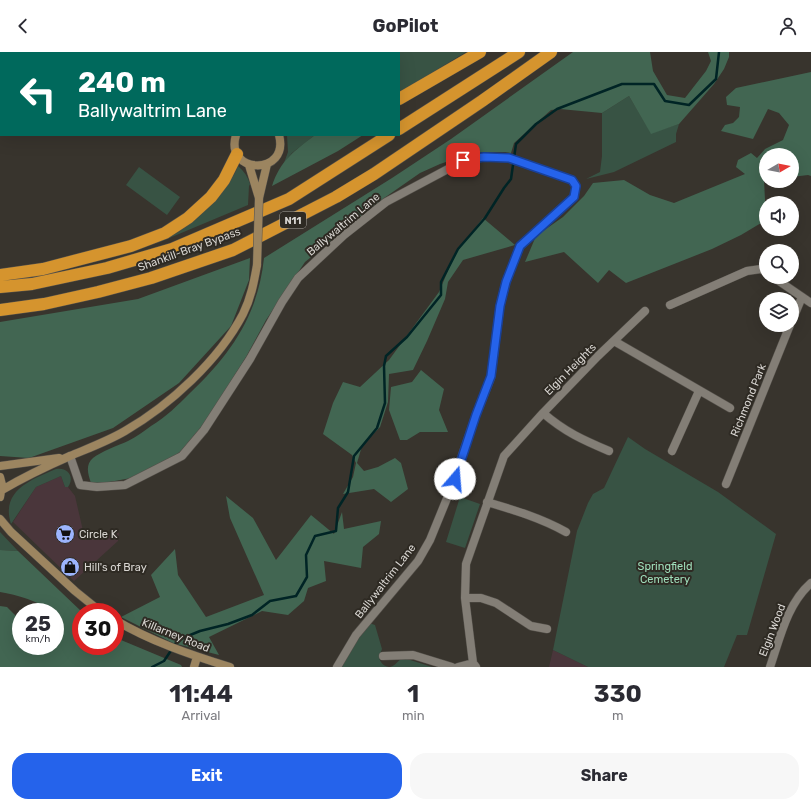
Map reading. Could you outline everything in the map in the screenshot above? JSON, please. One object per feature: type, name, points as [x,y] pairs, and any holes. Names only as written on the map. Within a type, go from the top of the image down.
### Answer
[{"type":"highway","points":[[400,98],[480,52]]},
{"type":"highway","points":[[400,128],[519,52]]},
{"type":"highway","name":"Shankill-Bray Bypass","points":[[0,310],[44,304],[98,292],[151,278],[233,250],[336,198],[470,109],[551,52]]},
{"type":"highway","name":"N11","points":[[470,109],[497,97],[561,52]]},
{"type":"highway","name":"Shankill-Bray Bypass","points":[[0,287],[32,284],[107,268],[172,250],[289,199],[387,136]]},
{"type":"highway","points":[[0,275],[43,269],[132,246],[165,233],[188,218],[211,197],[224,180],[237,154]]},
{"type":"main road","points":[[235,136],[234,146],[237,154],[249,165],[259,166],[267,164],[276,156],[279,150],[279,136]]},
{"type":"main road","points":[[1,494],[27,475],[125,431],[154,411],[184,387],[215,354],[231,333],[243,313],[252,291],[257,265],[259,198],[267,164]]},
{"type":"main road","points":[[249,165],[259,198]]},
{"type":"main road","points":[[0,466],[70,456]]},
{"type":"main road","points":[[0,478],[2,485],[1,494]]},
{"type":"main road","points":[[0,519],[11,532],[90,603]]},
{"type":"main road","name":"Killarney Road","points":[[124,626],[197,657],[230,667]]},
{"type":"main road","points":[[194,667],[197,657]]},
{"type":"street","name":"Ballywaltrim Lane","points":[[70,456],[80,485],[97,487],[126,485],[182,456],[204,430],[243,370],[282,302],[298,278],[375,210],[413,186],[463,160],[484,157],[509,158],[572,180],[576,186],[574,197],[520,246],[506,282],[500,306],[491,376],[450,491],[430,540],[418,561],[356,635],[337,667]]},
{"type":"street","points":[[670,305],[747,271],[759,269]]},
{"type":"street","points":[[783,284],[811,303]]},
{"type":"street","points":[[799,304],[802,297]]},
{"type":"street","name":"Elgin Heights","points":[[458,667],[475,665],[465,598],[466,564],[504,456],[543,413],[645,311]]},
{"type":"street","name":"Richmond Park","points":[[726,484],[787,332]]},
{"type":"street","points":[[614,341],[730,408]]},
{"type":"street","points":[[672,451],[699,391]]},
{"type":"street","points":[[543,413],[558,426],[576,437],[610,451]]},
{"type":"street","points":[[487,502],[546,522],[566,532]]},
{"type":"street","name":"Elgin Wood","points":[[770,667],[794,602],[811,583]]},
{"type":"street","points":[[465,598],[481,598],[496,603],[531,626],[547,629]]},
{"type":"street","points":[[382,656],[413,655],[452,667]]},
{"type":"shaded area","points":[[61,476],[65,487],[68,487],[75,496],[84,535],[96,536],[119,533],[118,541],[74,581],[13,522],[36,487]]},
{"type":"shaded area","points":[[553,650],[588,667],[549,667]]},
{"type":"green space","points":[[400,52],[466,52],[400,92]]},
{"type":"green space","points":[[573,52],[650,52],[653,71],[667,95],[685,98],[706,71],[711,61],[708,52],[729,52],[729,57],[724,69],[714,84],[679,124],[651,134],[629,96],[602,113],[560,109],[551,110],[514,143],[511,153],[482,152],[440,164],[420,173],[377,203],[305,262],[266,320],[246,357],[204,424],[182,450],[170,460],[131,478],[104,483],[91,483],[88,467],[93,458],[134,438],[167,415],[205,378],[230,348],[249,315],[256,298],[264,258],[392,178],[451,139]]},
{"type":"green space","points":[[811,72],[811,176],[799,176],[799,148],[767,148],[783,140],[789,125],[779,113],[768,109],[753,139],[721,131],[725,125],[733,123],[739,117],[740,107],[727,105],[726,97],[736,88]]},
{"type":"green space","points":[[629,96],[651,133],[679,124],[676,134],[676,142],[614,172],[586,179],[600,172],[602,156],[602,113]]},
{"type":"green space","points":[[287,136],[314,136],[292,153],[284,163],[288,152]]},
{"type":"green space","points":[[314,136],[361,136],[338,151],[272,186],[279,170],[294,152]]},
{"type":"green space","points":[[751,153],[757,158],[759,156],[759,188],[764,188],[765,196],[759,196],[759,224],[712,249],[626,283],[609,270],[598,283],[564,252],[525,262],[536,236],[563,217],[584,196],[593,183],[624,180],[650,195],[674,203],[745,174],[736,167],[738,160]]},
{"type":"green space","points":[[238,166],[246,174],[250,184],[248,205],[155,244],[180,231],[205,211],[228,184]]},
{"type":"green space","points":[[139,167],[180,197],[167,215],[126,185]]},
{"type":"green space","points":[[483,218],[515,245],[463,260],[448,282],[445,299],[413,370],[389,374],[388,402],[380,427],[362,446],[357,463],[364,471],[378,467],[395,458],[401,463],[408,489],[391,502],[374,489],[343,494],[353,477],[356,463],[352,455],[323,434],[333,403],[343,382],[360,387],[389,360],[439,292],[455,254]]},
{"type":"green space","points":[[250,258],[249,280],[231,326],[179,383],[113,428],[29,458],[0,456],[0,322],[138,299]]},
{"type":"green space","points":[[421,370],[444,389],[439,410],[448,432],[420,432],[407,440],[400,440],[389,410],[391,387],[412,382]]},
{"type":"green space","name":"Springfield Cemetery","points":[[628,437],[645,449],[718,492],[776,534],[747,635],[737,635],[724,667],[588,667],[553,650],[577,531],[588,503],[593,494],[604,488]]},
{"type":"green space","points":[[56,469],[67,471],[69,474],[71,480],[68,487],[65,487],[61,476],[36,487],[11,524],[9,512],[10,502],[14,494],[29,482]]},
{"type":"green space","points":[[226,496],[253,518],[276,560],[311,515],[334,534],[342,512],[344,529],[381,521],[379,534],[363,547],[361,568],[324,561],[326,581],[308,588],[304,601],[288,615],[262,611],[209,637],[219,655],[173,643],[124,618],[124,615],[160,597],[151,575],[175,549],[178,575],[206,617],[264,595],[230,518]]},
{"type":"green space","points":[[460,497],[480,504],[465,548],[446,542]]},
{"type":"green space","points":[[0,532],[18,551],[0,550]]},
{"type":"green space","points":[[0,550],[18,551],[73,603],[72,655],[124,655],[124,641],[181,665],[182,667],[0,667],[0,606],[7,607],[12,612],[12,655],[64,655],[64,603],[37,603],[0,592]]},
{"type":"green space","points":[[369,623],[375,625],[382,649],[379,657],[380,661],[383,665],[389,667],[341,667],[363,631]]},
{"type":"green space","points":[[404,658],[432,667],[390,667]]},
{"type":"waterway","points":[[152,667],[164,661],[178,640],[200,631],[228,624],[252,615],[270,601],[296,596],[307,577],[306,555],[315,536],[336,531],[338,508],[348,492],[354,456],[377,428],[385,403],[384,366],[386,356],[407,337],[441,295],[441,282],[458,249],[485,218],[511,179],[516,144],[536,124],[557,109],[622,84],[654,84],[665,101],[689,105],[716,79],[719,52]]},
{"type":"place","name":"Circle K","points":[[65,534]]},
{"type":"place","name":"Hill's of Bray","points":[[70,567]]},
{"type":"route","points":[[455,479],[476,415],[491,376],[500,306],[506,282],[520,246],[574,197],[576,186],[572,180],[509,158],[484,157],[463,160]]}]
